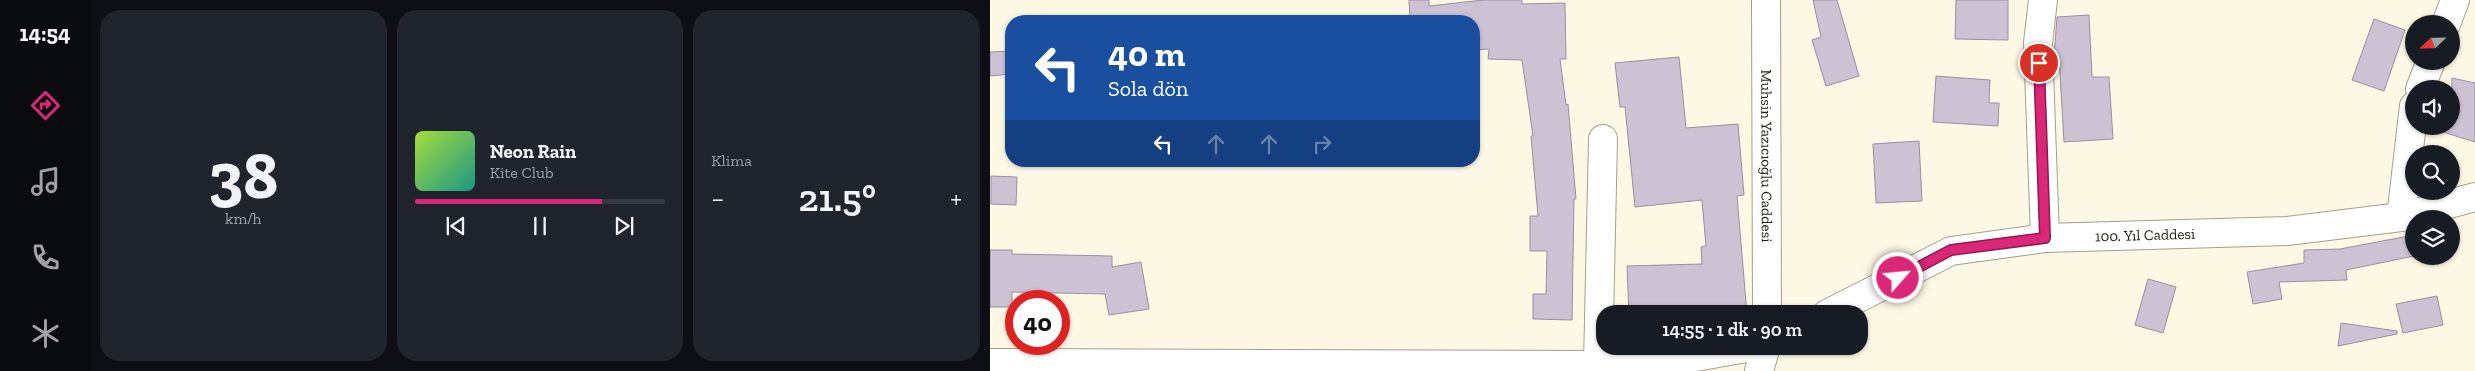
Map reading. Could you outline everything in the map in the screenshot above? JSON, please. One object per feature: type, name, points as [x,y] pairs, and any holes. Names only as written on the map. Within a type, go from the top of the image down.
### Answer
[{"type":"street","name":"Muhsin Yazıcıoğlu Caddesi","points":[[1766,0],[1766,305]]},
{"type":"street","points":[[2043,0],[2038,43],[2045,238]]},
{"type":"street","points":[[2449,15],[2455,0]]},
{"type":"street","points":[[2400,217],[2410,135]]},
{"type":"street","points":[[1598,365],[1602,139]]},
{"type":"street","name":"100. Yıl Caddesi","points":[[1844,305],[1951,250],[2045,238],[2287,231],[2400,217],[2475,197]]},
{"type":"street","points":[[990,363],[1598,365],[1661,363],[1707,355]]},
{"type":"street","points":[[1758,371],[1763,355]]},
{"type":"building","points":[[1409,0],[1429,0],[1429,6],[1483,0],[1522,0],[1522,4],[1565,3],[1566,59],[1560,59],[1566,105],[1568,104],[1576,199],[1574,199],[1572,320],[1533,319],[1533,294],[1546,294],[1547,251],[1530,251],[1530,216],[1538,216],[1531,136],[1533,136],[1522,60],[1488,59],[1489,49],[1480,50],[1480,15],[1410,15]]},
{"type":"building","points":[[1813,0],[1837,0],[1859,76],[1826,86],[1812,40],[1821,37]]},
{"type":"building","points":[[1956,0],[2008,0],[2008,40],[1955,39]]},
{"type":"building","points":[[2089,15],[2092,77],[2109,77],[2113,139],[2064,142],[2059,57],[2054,57],[2057,17]]},
{"type":"building","points":[[2374,19],[2405,30],[2384,91],[2352,80]]},
{"type":"building","points":[[1005,51],[1005,75],[990,76],[990,52]]},
{"type":"building","points":[[1679,57],[1686,128],[1738,124],[1744,195],[1737,196],[1746,305],[1629,305],[1627,266],[1702,264],[1701,247],[1706,246],[1702,200],[1635,207],[1625,107],[1620,107],[1615,63]]},
{"type":"building","points":[[1936,76],[1990,80],[1989,103],[1999,103],[1998,126],[1933,122]]},
{"type":"building","points":[[2452,78],[2475,83],[2475,142],[2453,135],[2460,135],[2460,80],[2452,80]]},
{"type":"building","points":[[1919,141],[1922,201],[1876,203],[1873,144]]},
{"type":"building","points":[[991,176],[1017,177],[1016,205],[991,204]]},
{"type":"building","points":[[2405,237],[2405,258],[2346,270],[2347,280],[2279,282],[2282,299],[2253,304],[2247,272],[2304,263],[2304,250],[2340,249]]},
{"type":"building","points":[[990,250],[1012,250],[1012,254],[1112,256],[1112,267],[1141,262],[1149,309],[1109,315],[1105,294],[1070,293],[1070,290],[1005,290],[1005,307],[990,307]]},
{"type":"building","points":[[2148,279],[2176,287],[2163,333],[2135,325]]},
{"type":"building","points":[[2437,296],[2443,325],[2403,333],[2396,304]]},
{"type":"building","points":[[2341,323],[2397,331],[2397,334],[2338,346]]},
{"type":"route","points":[[1898,278],[1951,250],[2045,238],[2039,63]]}]
